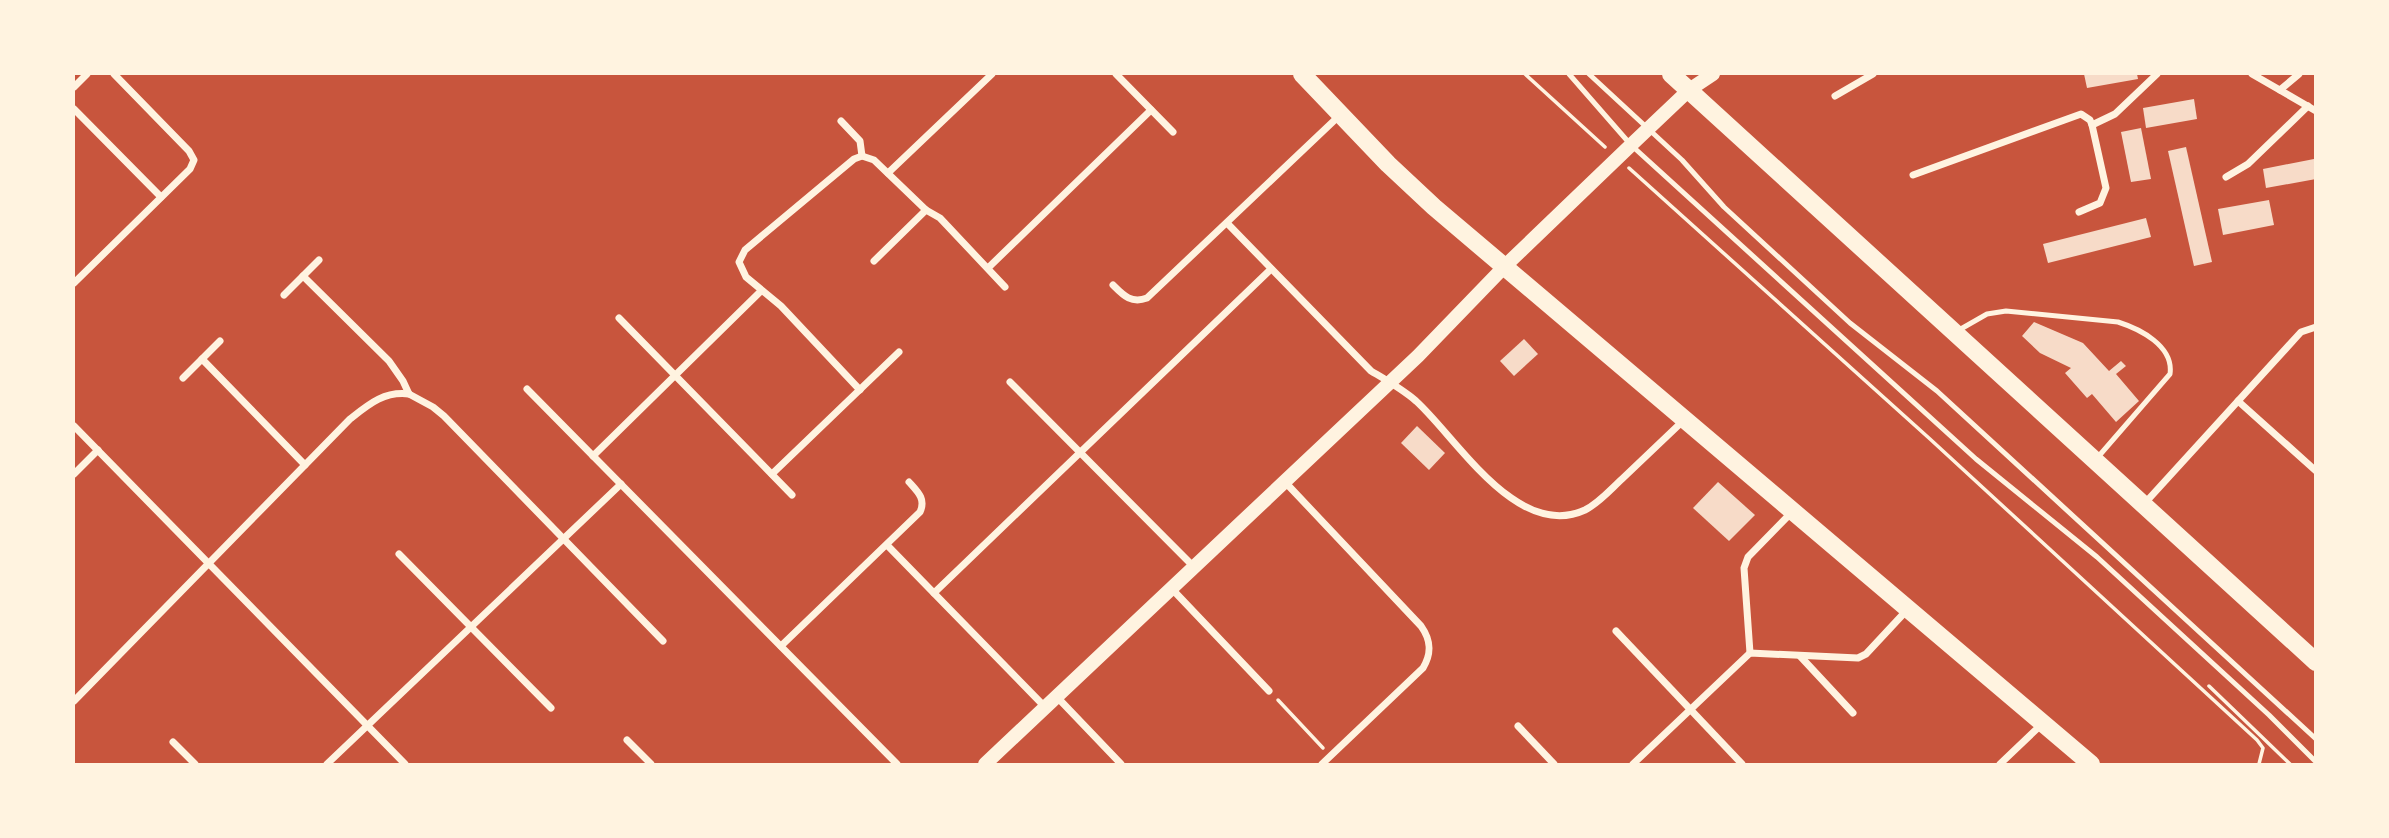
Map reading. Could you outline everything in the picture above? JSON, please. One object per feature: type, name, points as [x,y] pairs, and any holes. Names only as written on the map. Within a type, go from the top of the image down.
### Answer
[{"type":"main road","points":[[1302,74],[1412,188],[2091,765]]},
{"type":"main road","points":[[1671,74],[2096,459],[2315,662]]},
{"type":"main road","points":[[985,765],[1391,382],[1505,266],[1648,128],[1689,90],[1713,74]]},
{"type":"street","points":[[74,87],[88,74]]},
{"type":"street","points":[[74,283],[193,165],[193,155],[114,74]]},
{"type":"street","points":[[888,173],[992,74]]},
{"type":"street","points":[[1116,74],[1173,132]]},
{"type":"street","points":[[1835,96],[1873,74]]},
{"type":"street","points":[[2092,125],[2115,114],[2157,74]]},
{"type":"street","points":[[2252,74],[2315,111]]},
{"type":"street","points":[[2280,90],[2299,74]]},
{"type":"street","points":[[2225,177],[2248,164],[2308,106]]},
{"type":"street","points":[[74,109],[160,197]]},
{"type":"street","points":[[988,268],[1151,110]]},
{"type":"street","points":[[1113,285],[1128,299],[1135,301],[1146,298],[1341,115]]},
{"type":"street","points":[[1913,175],[2075,115],[2086,116],[2092,125],[2106,193],[2100,203],[2079,212]]},
{"type":"street","points":[[841,121],[860,141],[862,156]]},
{"type":"street","points":[[860,390],[781,306],[742,272],[739,262],[741,256],[854,159],[862,156],[871,158],[926,209],[940,218],[1005,287]]},
{"type":"street","points":[[874,261],[926,209]]},
{"type":"street","points":[[1227,223],[1371,372],[1391,382],[1416,401],[1495,485],[1528,508],[1552,515],[1575,514],[1594,505],[1684,420]]},
{"type":"street","points":[[284,295],[319,260]]},
{"type":"street","points":[[934,593],[1271,269]]},
{"type":"street","points":[[303,276],[388,361],[409,394]]},
{"type":"street","points":[[593,456],[761,291]]},
{"type":"street","points":[[619,318],[792,495]]},
{"type":"street","points":[[2144,504],[2301,332],[2315,327]]},
{"type":"street","points":[[183,378],[220,341]]},
{"type":"street","points":[[772,474],[899,352]]},
{"type":"street","points":[[202,359],[305,465]]},
{"type":"street","points":[[1010,382],[1194,567]]},
{"type":"street","points":[[527,389],[897,765]]},
{"type":"street","points":[[74,701],[350,419],[371,402],[394,393],[409,394],[444,416],[663,641]]},
{"type":"street","points":[[2238,401],[2315,471]]},
{"type":"street","points":[[74,426],[405,765]]},
{"type":"street","points":[[74,474],[98,450]]},
{"type":"street","points":[[780,646],[917,516],[922,507],[921,496],[909,482]]},
{"type":"street","points":[[1285,482],[1421,626],[1426,634],[1430,653],[1423,668],[1322,765]]},
{"type":"street","points":[[327,765],[621,484]]},
{"type":"street","points":[[1750,653],[1744,568],[1748,557],[1792,511]]},
{"type":"street","points":[[887,545],[1046,707]]},
{"type":"street","points":[[399,554],[551,708]]},
{"type":"street","points":[[1172,589],[1269,691]]},
{"type":"street","points":[[1633,765],[1750,653],[1854,658],[1862,656],[1908,609]]},
{"type":"street","points":[[1616,631],[1741,765]]},
{"type":"street","points":[[1800,656],[1853,713]]},
{"type":"street","points":[[1058,697],[1121,765]]},
{"type":"street","points":[[2000,765],[2042,723]]},
{"type":"street","points":[[1518,726],[1554,765]]},
{"type":"street","points":[[627,740],[651,765]]},
{"type":"street","points":[[173,742],[195,765]]},
{"type":"lane","points":[[1569,74],[1631,145],[1976,459],[2097,557],[2269,715],[2315,762]]},
{"type":"lane","points":[[1589,74],[1682,160],[1711,195],[1743,225],[1850,323],[1937,390],[2315,739]]},
{"type":"lane","points":[[1956,332],[1987,314],[2014,311],[2118,322],[2153,339],[2168,357],[2170,374],[2096,459]]},
{"type":"path","points":[[1525,74],[1798,319],[2257,740],[2263,748],[2259,765]]},
{"type":"path","points":[[2209,687],[2290,765]]},
{"type":"path","points":[[1269,691],[1330,757]]},
{"type":"building","points":[[2084,74],[2137,74],[2138,79],[2087,88]]},
{"type":"building","points":[[2194,99],[2197,119],[2146,128],[2143,108]]},
{"type":"building","points":[[2141,128],[2151,179],[2131,182],[2121,132]]},
{"type":"building","points":[[2186,147],[2212,262],[2194,266],[2168,151]]},
{"type":"building","points":[[2314,159],[2316,179],[2266,188],[2263,169]]},
{"type":"building","points":[[2269,200],[2274,225],[2223,235],[2218,209]]},
{"type":"building","points":[[2146,218],[2151,237],[2048,263],[2043,244]]},
{"type":"building","points":[[2034,322],[2083,343],[2109,371],[2121,361],[2126,366],[2116,374],[2139,401],[2116,422],[2092,394],[2087,398],[2065,373],[2071,368],[2040,353],[2022,336]]},
{"type":"building","points":[[1524,339],[1538,354],[1514,376],[1500,361]]},
{"type":"building","points":[[1417,426],[1445,453],[1429,470],[1401,443]]},
{"type":"building","points":[[1718,482],[1755,515],[1729,541],[1693,508]]}]
